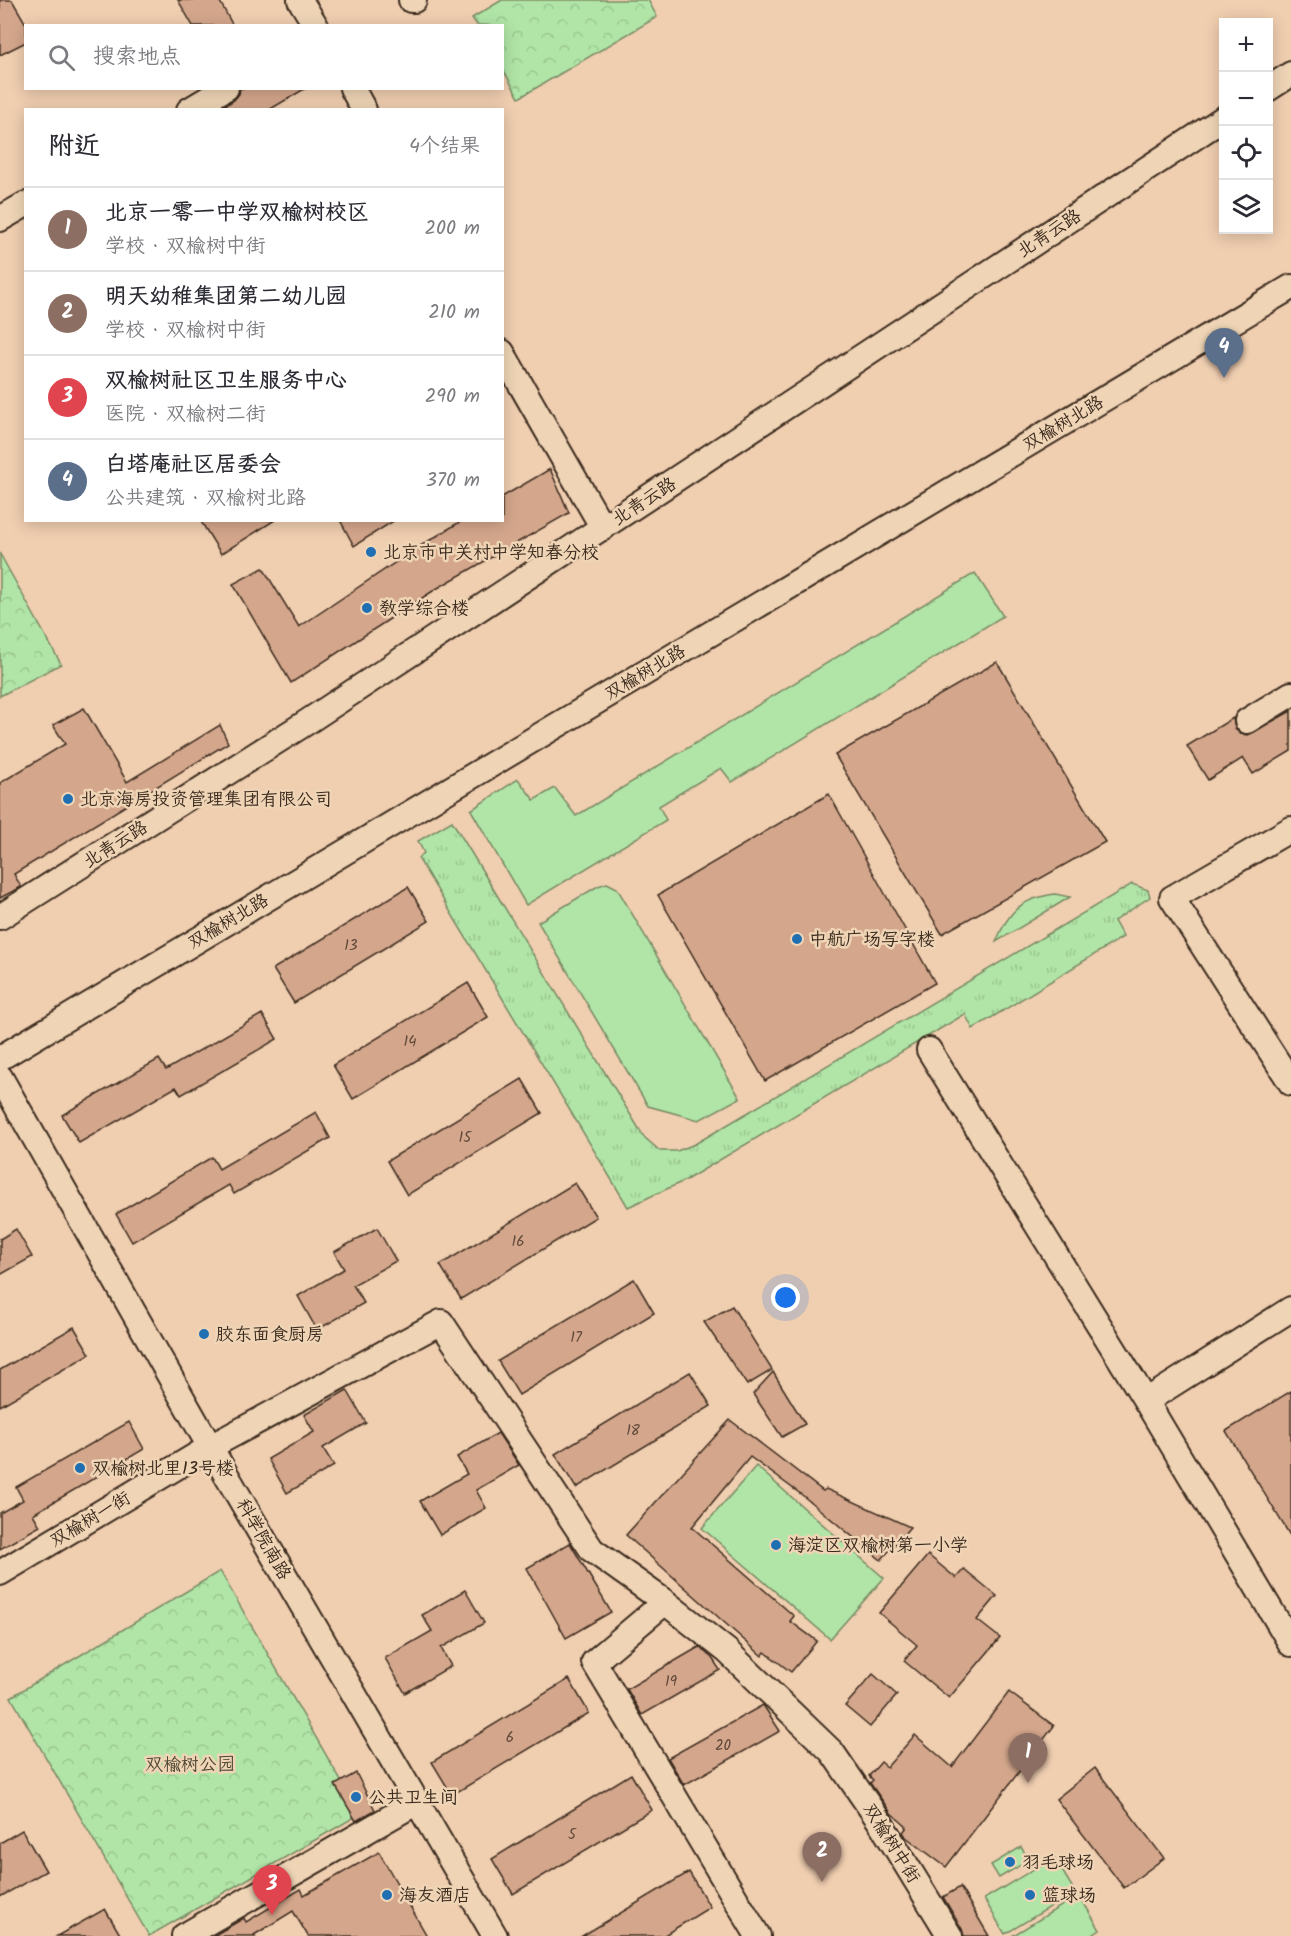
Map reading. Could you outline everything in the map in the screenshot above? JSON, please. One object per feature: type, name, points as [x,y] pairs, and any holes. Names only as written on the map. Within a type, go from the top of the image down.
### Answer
[{"type":"street","points":[[300,0],[315,24]]},
{"type":"street","points":[[1273,86],[1291,74]]},
{"type":"street","points":[[192,108],[223,90]]},
{"type":"street","points":[[353,90],[363,108]]},
{"type":"street","name":"北青云路","points":[[0,917],[304,724],[1219,121]]},
{"type":"street","points":[[0,219],[24,205]]},
{"type":"street","name":"双榆树北路","points":[[0,1058],[1291,286]]},
{"type":"street","points":[[504,355],[603,528]]},
{"type":"street","points":[[1247,721],[1291,694]]},
{"type":"street","points":[[1291,829],[1173,898],[1291,1083]]},
{"type":"street","points":[[929,1050],[1146,1401],[1291,1644]]},
{"type":"street","name":"科学院南路","points":[[0,1077],[210,1447],[495,1936]]},
{"type":"street","points":[[1146,1401],[1291,1309]]},
{"type":"street","name":"双榆树一街","points":[[0,1573],[210,1447],[441,1322],[592,1550],[665,1602]]},
{"type":"street","points":[[665,1602],[594,1662],[758,1936]]},
{"type":"street","name":"双榆树中街","points":[[665,1602],[727,1651],[832,1752],[880,1822],[950,1936]]},
{"type":"street","points":[[184,1936],[417,1802]]},
{"type":"green space","points":[[502,0],[648,0],[657,17],[519,98],[504,71],[504,24],[476,24],[472,18]]},
{"type":"green space","points":[[0,554],[61,664],[0,696]]},
{"type":"green space","points":[[975,573],[1003,616],[732,782],[721,768],[659,806],[666,820],[526,905],[471,810],[518,779],[534,800],[555,788],[576,816]]},
{"type":"green space","points":[[452,821],[644,1137],[660,1151],[677,1151],[695,1144],[1132,884],[1148,890],[1150,897],[1114,921],[1123,937],[973,1029],[965,1014],[686,1180],[628,1207],[418,858],[424,853],[418,841]]},
{"type":"green space","points":[[607,883],[617,888],[740,1098],[699,1120],[648,1106],[538,922],[598,886]]},
{"type":"green space","points":[[1055,894],[1070,897],[996,942],[1011,914],[1018,908],[1033,899]]},
{"type":"green space","points":[[756,1466],[884,1578],[830,1639],[702,1528]]},
{"type":"green space","name":"双榆树公园","points":[[220,1571],[360,1814],[149,1936],[11,1697]]},
{"type":"green space","name":"羽毛球场","points":[[1021,1847],[1029,1860],[999,1878],[991,1865]]},
{"type":"green space","name":"篮球场","points":[[1054,1857],[1075,1892],[1005,1934],[984,1899]]},
{"type":"green space","name":"篮球场","points":[[1079,1895],[1100,1930],[1091,1936],[1012,1936]]},
{"type":"building","points":[[0,0],[12,0],[26,24],[24,24],[24,43],[0,55]]},
{"type":"building","points":[[178,0],[219,0],[232,24],[192,24]]},
{"type":"building","points":[[240,90],[303,90],[272,108],[221,108],[239,94]]},
{"type":"building","name":"教学综合楼","points":[[550,469],[569,513],[436,589],[291,683],[233,584],[263,568],[299,627],[460,522],[504,522],[504,496]]},
{"type":"building","points":[[201,522],[272,522],[221,554]]},
{"type":"building","points":[[341,522],[392,522],[354,546]]},
{"type":"building","points":[[997,662],[1105,842],[942,934],[835,755]]},
{"type":"building","name":"北京海房投资管理集团有限公司","points":[[84,708],[127,782],[220,725],[228,743],[14,874],[21,887],[0,898],[0,783],[65,744],[53,725]]},
{"type":"building","points":[[1291,711],[1291,751],[1253,774],[1243,758],[1208,780],[1187,746],[1233,718],[1235,729],[1241,734],[1248,735]]},
{"type":"building","name":"中航广场写字楼","points":[[829,794],[935,983],[765,1081],[658,895]]},
{"type":"building","points":[[408,887],[429,921],[294,1003],[273,969]]},
{"type":"building","points":[[468,983],[488,1017],[353,1099],[333,1065]]},
{"type":"building","points":[[262,1014],[277,1039],[181,1095],[176,1087],[79,1143],[62,1115],[159,1059],[166,1070]]},
{"type":"building","points":[[522,1079],[542,1113],[407,1195],[387,1161]]},
{"type":"building","points":[[316,1112],[330,1138],[234,1194],[229,1185],[132,1242],[116,1214],[212,1157],[219,1169]]},
{"type":"building","points":[[575,1183],[596,1217],[461,1299],[440,1265]]},
{"type":"building","points":[[377,1228],[396,1261],[353,1285],[364,1303],[317,1330],[298,1296],[344,1269],[334,1252]]},
{"type":"building","points":[[16,1229],[32,1257],[0,1275],[0,1239]]},
{"type":"building","points":[[634,1279],[654,1313],[519,1395],[498,1361]]},
{"type":"building","points":[[732,1306],[772,1370],[747,1385],[704,1322]]},
{"type":"building","points":[[74,1327],[90,1354],[0,1406],[0,1370]]},
{"type":"building","points":[[690,1372],[711,1406],[576,1488],[555,1454]]},
{"type":"building","points":[[773,1372],[805,1424],[782,1437],[753,1394]]},
{"type":"building","points":[[347,1390],[366,1423],[323,1448],[334,1466],[287,1493],[268,1459],[314,1432],[304,1415]]},
{"type":"building","points":[[1291,1391],[1291,1537],[1226,1431]]},
{"type":"building","points":[[730,1420],[823,1491],[826,1489],[910,1527],[881,1560],[802,1495],[750,1457],[692,1527],[794,1616],[790,1621],[817,1641],[791,1672],[765,1652],[762,1656],[626,1535]]},
{"type":"building","name":"双榆树北里13号楼","points":[[129,1422],[144,1449],[33,1514],[40,1526],[0,1549],[0,1513],[23,1500],[16,1487]]},
{"type":"building","points":[[498,1433],[519,1465],[476,1490],[486,1508],[440,1535],[420,1501],[467,1474],[457,1457]]},
{"type":"building","points":[[570,1543],[611,1612],[566,1638],[527,1568]]},
{"type":"building","points":[[928,1555],[956,1578],[964,1569],[997,1596],[977,1620],[1000,1638],[949,1698],[904,1661],[917,1645],[879,1613]]},
{"type":"building","points":[[465,1590],[484,1623],[441,1648],[451,1666],[405,1693],[385,1658],[432,1631],[422,1615]]},
{"type":"building","points":[[699,1647],[712,1658],[720,1670],[642,1715],[627,1689]]},
{"type":"building","points":[[873,1674],[897,1695],[870,1727],[845,1706]]},
{"type":"building","points":[[569,1679],[589,1713],[452,1795],[432,1762]]},
{"type":"building","points":[[1009,1692],[1054,1726],[946,1867],[906,1837],[903,1832],[907,1827],[891,1813],[870,1783],[873,1780],[869,1776],[881,1762],[887,1767],[915,1735],[952,1767]]},
{"type":"building","points":[[763,1705],[780,1731],[684,1785],[668,1758]]},
{"type":"building","points":[[1095,1768],[1164,1858],[1124,1888],[1056,1799]]},
{"type":"building","name":"公共卫生间","points":[[356,1773],[375,1810],[356,1821],[335,1785]]},
{"type":"building","points":[[631,1774],[652,1810],[513,1894],[492,1859]]},
{"type":"building","points":[[22,1830],[46,1871],[0,1897],[0,1843]]},
{"type":"building","points":[[379,1852],[427,1936],[308,1936],[293,1911],[255,1936],[213,1936],[244,1918],[246,1922],[301,1889],[304,1895]]},
{"type":"building","points":[[689,1872],[710,1907],[663,1936],[582,1936]]},
{"type":"building","points":[[960,1887],[989,1936],[964,1936],[943,1897]]},
{"type":"building","points":[[105,1909],[121,1936],[57,1936]]},
{"type":"place","name":"白塔庵社区居委会","points":[[1224,378]]},
{"type":"place","name":"北京市中关村中学知春分校","points":[[371,552]]},
{"type":"place","name":"教学综合楼","points":[[367,608]]},
{"type":"place","name":"北京海房投资管理集团有限公司","points":[[68,799]]},
{"type":"place","name":"中航广场写字楼","points":[[797,939]]},
{"type":"place","name":"胶东面食厨房","points":[[204,1334]]},
{"type":"place","name":"双榆树北里13号楼","points":[[80,1468]]},
{"type":"place","name":"海淀区双榆树第一小学","points":[[776,1545]]},
{"type":"place","name":"北京一零一中学双榆树校区","points":[[1028,1783]]},
{"type":"place","name":"公共卫生间","points":[[356,1797]]},
{"type":"place","name":"羽毛球场","points":[[1010,1862]]},
{"type":"place","name":"明天幼稚集团第二幼儿园","points":[[822,1882]]},
{"type":"place","name":"海友酒店","points":[[387,1895]]},
{"type":"place","name":"篮球场","points":[[1030,1895]]},
{"type":"place","name":"双榆树社区卫生服务中心","points":[[272,1915]]}]
